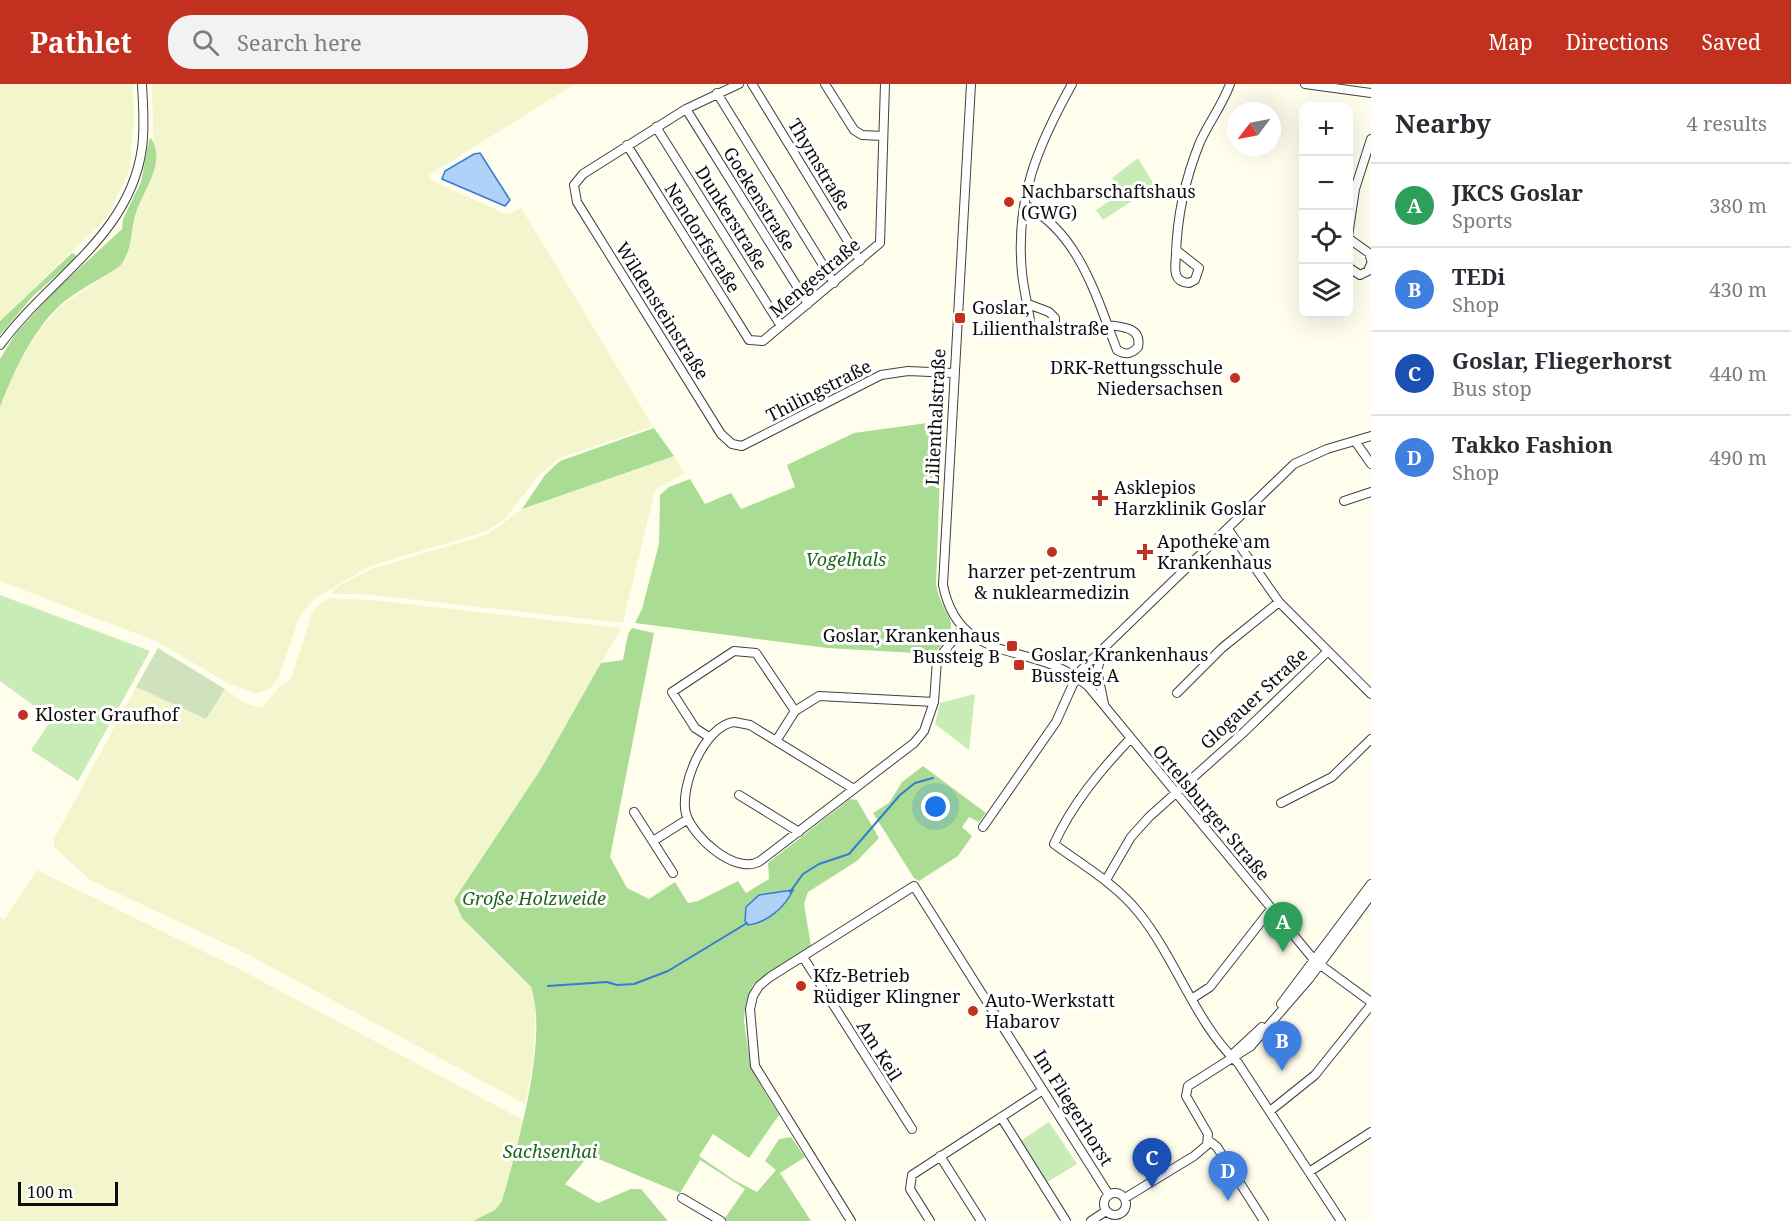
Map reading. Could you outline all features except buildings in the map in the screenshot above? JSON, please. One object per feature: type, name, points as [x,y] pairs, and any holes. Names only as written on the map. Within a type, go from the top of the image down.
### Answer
[{"type":"street","points":[[0,345],[30,307],[93,248],[123,207],[137,171],[142,148],[142,84]]},
{"type":"street","points":[[627,146],[686,109],[739,84]]},
{"type":"street","name":"Thymstraße","points":[[752,84],[860,261]]},
{"type":"street","points":[[825,84],[854,130],[862,135],[883,136]]},
{"type":"street","name":"Mengestraße","points":[[755,342],[763,341],[880,243],[885,84]]},
{"type":"street","name":"Lilienthalstraße","points":[[971,84],[942,571],[947,602],[963,628],[990,647],[1050,664],[1076,677]]},
{"type":"street","points":[[1028,304],[1021,251],[1025,205],[1035,159],[1044,134],[1072,84]]},
{"type":"street","points":[[1176,250],[1179,216],[1192,164],[1230,84]]},
{"type":"street","points":[[1305,84],[1371,93]]},
{"type":"street","points":[[717,93],[834,282]]},
{"type":"street","name":"Goekenstraße","points":[[686,109],[808,304]]},
{"type":"street","name":"Dunkerstraße","points":[[656,127],[781,326]]},
{"type":"street","points":[[1352,210],[1355,189],[1371,139]]},
{"type":"street","name":"Wildensteinstraße","points":[[627,146],[583,174],[574,185],[577,202],[721,434],[737,446]]},
{"type":"street","name":"Nendorfstraße","points":[[627,146],[749,340],[755,342]]},
{"type":"street","points":[[1025,205],[1045,215],[1072,245],[1117,350],[1124,354],[1138,347],[1139,339],[1136,332],[1129,328],[1108,325]]},
{"type":"street","points":[[1353,241],[1370,253],[1371,262],[1368,271],[1360,275],[1353,270]]},
{"type":"street","name":"Thilingstraße","points":[[737,446],[754,442],[881,375],[908,371],[953,373]]},
{"type":"street","points":[[983,827],[1056,722],[1076,677],[1105,645],[1294,464],[1371,436]]},
{"type":"street","points":[[1355,441],[1371,464]]},
{"type":"street","points":[[1344,501],[1371,492]]},
{"type":"street","points":[[1227,529],[1280,602],[1371,694]]},
{"type":"street","points":[[1178,693],[1222,648],[1280,602]]},
{"type":"street","points":[[854,789],[776,741],[739,722],[724,724],[709,737],[691,774],[685,805],[688,819],[700,836],[730,861],[742,866],[756,864],[799,832],[854,789],[919,737],[929,723],[934,702],[937,660],[963,628]]},
{"type":"street","points":[[1105,645],[1098,670],[1106,708]]},
{"type":"street","points":[[709,737],[695,728],[672,692],[734,651],[756,653],[795,711]]},
{"type":"street","name":"Glogauer Straße","points":[[1106,880],[1131,837],[1327,652]]},
{"type":"street","name":"Ortelsburger Straße","points":[[1076,677],[1106,708],[1317,963],[1371,1004]]},
{"type":"street","points":[[776,741],[795,711],[819,696],[934,702]]},
{"type":"street","points":[[1130,739],[1103,767],[1065,819],[1053,844],[1106,880],[1140,914],[1221,1044],[1270,1111],[1341,1221]]},
{"type":"street","points":[[1281,804],[1332,777],[1371,739]]},
{"type":"street","points":[[739,795],[799,832]]},
{"type":"street","points":[[634,812],[674,873]]},
{"type":"street","points":[[653,841],[688,819]]},
{"type":"street","points":[[1317,963],[1371,884]]},
{"type":"street","name":"Im Fliegerhorst","points":[[803,957],[915,886],[1109,1195]]},
{"type":"street","points":[[1091,1221],[1106,1211],[1115,1216],[1124,1217],[1127,1206],[1125,1198],[1207,1145],[1208,1134],[1188,1101],[1186,1090],[1191,1083],[1251,1046],[1371,895]]},
{"type":"street","points":[[1193,998],[1210,987],[1271,909]]},
{"type":"street","points":[[803,957],[759,986],[753,996],[749,1021],[755,1066],[851,1221]]},
{"type":"street","name":"Am Keil","points":[[803,957],[912,1130]]},
{"type":"street","points":[[1270,1111],[1315,1075],[1371,1004]]},
{"type":"street","points":[[930,1221],[910,1189],[910,1179],[915,1172],[1044,1090]]},
{"type":"street","points":[[1001,1117],[1066,1221]]},
{"type":"street","points":[[1309,1172],[1371,1132]]},
{"type":"street","points":[[1208,1140],[1218,1147],[1264,1221]]},
{"type":"street","points":[[940,1156],[981,1221]]},
{"type":"street","name":"Im Fliegerhorst","points":[[1106,1211],[1104,1202],[1109,1195],[1119,1194],[1125,1198]]},
{"type":"street","points":[[682,1198],[721,1221]]},
{"type":"green space","points":[[0,84],[133,84],[134,123],[129,172],[106,218],[0,321]]},
{"type":"green space","points":[[152,84],[575,84],[429,175],[433,181],[508,215],[521,208],[653,426],[560,458],[538,476],[505,519],[485,532],[370,566],[316,598],[300,615],[278,679],[268,690],[256,693],[229,684],[158,642],[0,581],[0,407],[12,375],[31,340],[59,307],[120,266],[127,257],[137,211],[154,172]]},
{"type":"green space","points":[[151,138],[155,147],[155,166],[136,213],[124,260],[120,266],[65,301],[48,318],[31,341],[0,407],[0,359],[16,333],[56,290],[122,229],[123,219],[141,182]]},
{"type":"green space","points":[[1138,158],[1155,186],[1103,220],[1096,210],[1122,193],[1112,178]]},
{"type":"green space","points":[[72,253],[76,255],[75,259],[33,296],[0,335],[0,321]]},
{"type":"green space","name":"Vogelhals","points":[[942,421],[936,585],[951,626],[944,642],[934,654],[827,648],[635,623],[642,609],[659,544],[660,495],[669,487],[690,479],[705,504],[731,493],[741,509],[795,487],[787,465],[854,433]]},
{"type":"green space","points":[[654,428],[674,456],[522,509],[545,475],[560,461]]},
{"type":"green space","points":[[674,456],[684,473],[655,490],[623,623],[363,594],[330,594],[340,585],[371,569],[488,534],[522,509],[549,497]]},
{"type":"green space","points":[[0,595],[150,651],[78,781],[31,750],[52,719],[0,681]]},
{"type":"green space","points":[[329,598],[372,600],[621,628],[541,769],[455,906],[462,918],[484,942],[531,988],[536,1002],[533,1063],[525,1104],[245,953],[90,880],[54,847],[54,839],[136,687],[206,719],[225,689],[245,703],[262,708],[279,687],[291,679],[311,616],[316,607]]},
{"type":"green space","points":[[632,628],[654,633],[610,857],[627,888],[649,899],[675,882],[688,903],[698,901],[738,881],[746,893],[769,879],[768,863],[850,799],[857,800],[879,838],[857,861],[808,892],[804,904],[811,946],[753,984],[745,1007],[744,1022],[751,1069],[779,1115],[749,1158],[713,1134],[699,1156],[734,1180],[757,1192],[776,1170],[765,1161],[779,1139],[791,1137],[805,1157],[780,1173],[811,1221],[723,1221],[745,1189],[700,1160],[680,1193],[589,1155],[565,1184],[598,1203],[631,1189],[641,1189],[668,1221],[473,1221],[495,1210],[502,1201],[529,1094],[534,1063],[536,1009],[531,987],[462,918],[454,900],[541,769],[601,663],[623,660],[628,634]]},
{"type":"green space","points":[[158,648],[225,689],[206,719],[136,687]]},
{"type":"green space","points":[[975,694],[969,750],[935,724],[940,703]]},
{"type":"green space","points":[[923,766],[986,813],[979,822],[969,817],[962,827],[972,836],[958,856],[919,881],[914,878],[873,813],[889,803],[902,782]]},
{"type":"green space","points":[[37,870],[239,969],[525,1121],[502,1201],[495,1210],[473,1221],[0,1221],[0,917],[4,920]]},
{"type":"green space","points":[[1049,1122],[1077,1164],[1046,1183],[1020,1141]]},
{"type":"water","points":[[480,153],[510,200],[505,206],[442,179],[445,171],[474,154]]},
{"type":"water","points":[[793,890],[780,908],[768,918],[748,925],[745,921],[746,907],[759,895]]},
{"type":"waterway","points":[[790,892],[803,874],[819,864],[849,854],[900,795],[915,783],[933,778]]},
{"type":"waterway","points":[[548,986],[607,982],[617,985],[634,984],[668,971],[747,923]]},
{"type":"place","name":"Nachbarschaftshaus (GWG)","points":[[1009,202]]},
{"type":"place","name":"Goslar, Lilienthalstraße","points":[[960,318]]},
{"type":"place","name":"DRK-Rettungsschule Niedersachsen","points":[[1235,378]]},
{"type":"place","name":"Asklepios Harzklinik Goslar","points":[[1100,498]]},
{"type":"place","name":"harzer pet-zentrum & nuklearmedizin","points":[[1052,552]]},
{"type":"place","name":"Apotheke am Krankenhaus","points":[[1145,552]]},
{"type":"place","name":"Goslar, Krankenhaus Bussteig B","points":[[1012,646]]},
{"type":"place","name":"Goslar, Krankenhaus Bussteig A","points":[[1019,665]]},
{"type":"place","name":"Kloster Graufhof","points":[[23,715]]},
{"type":"place","name":"JKCS Goslar","points":[[1283,952]]},
{"type":"place","name":"Kfz-Betrieb Rüdiger Klingner","points":[[801,986]]},
{"type":"place","name":"Auto-Werkstatt Habarov","points":[[973,1011]]},
{"type":"place","name":"TEDi","points":[[1282,1071]]},
{"type":"place","name":"Goslar, Fliegerhorst","points":[[1152,1188]]},
{"type":"place","name":"Takko Fashion","points":[[1228,1201]]},
{"type":"park label","name":"Große Holzweide","points":[[534,899]]},
{"type":"park label","name":"Sachsenhai","points":[[550,1152]]}]
